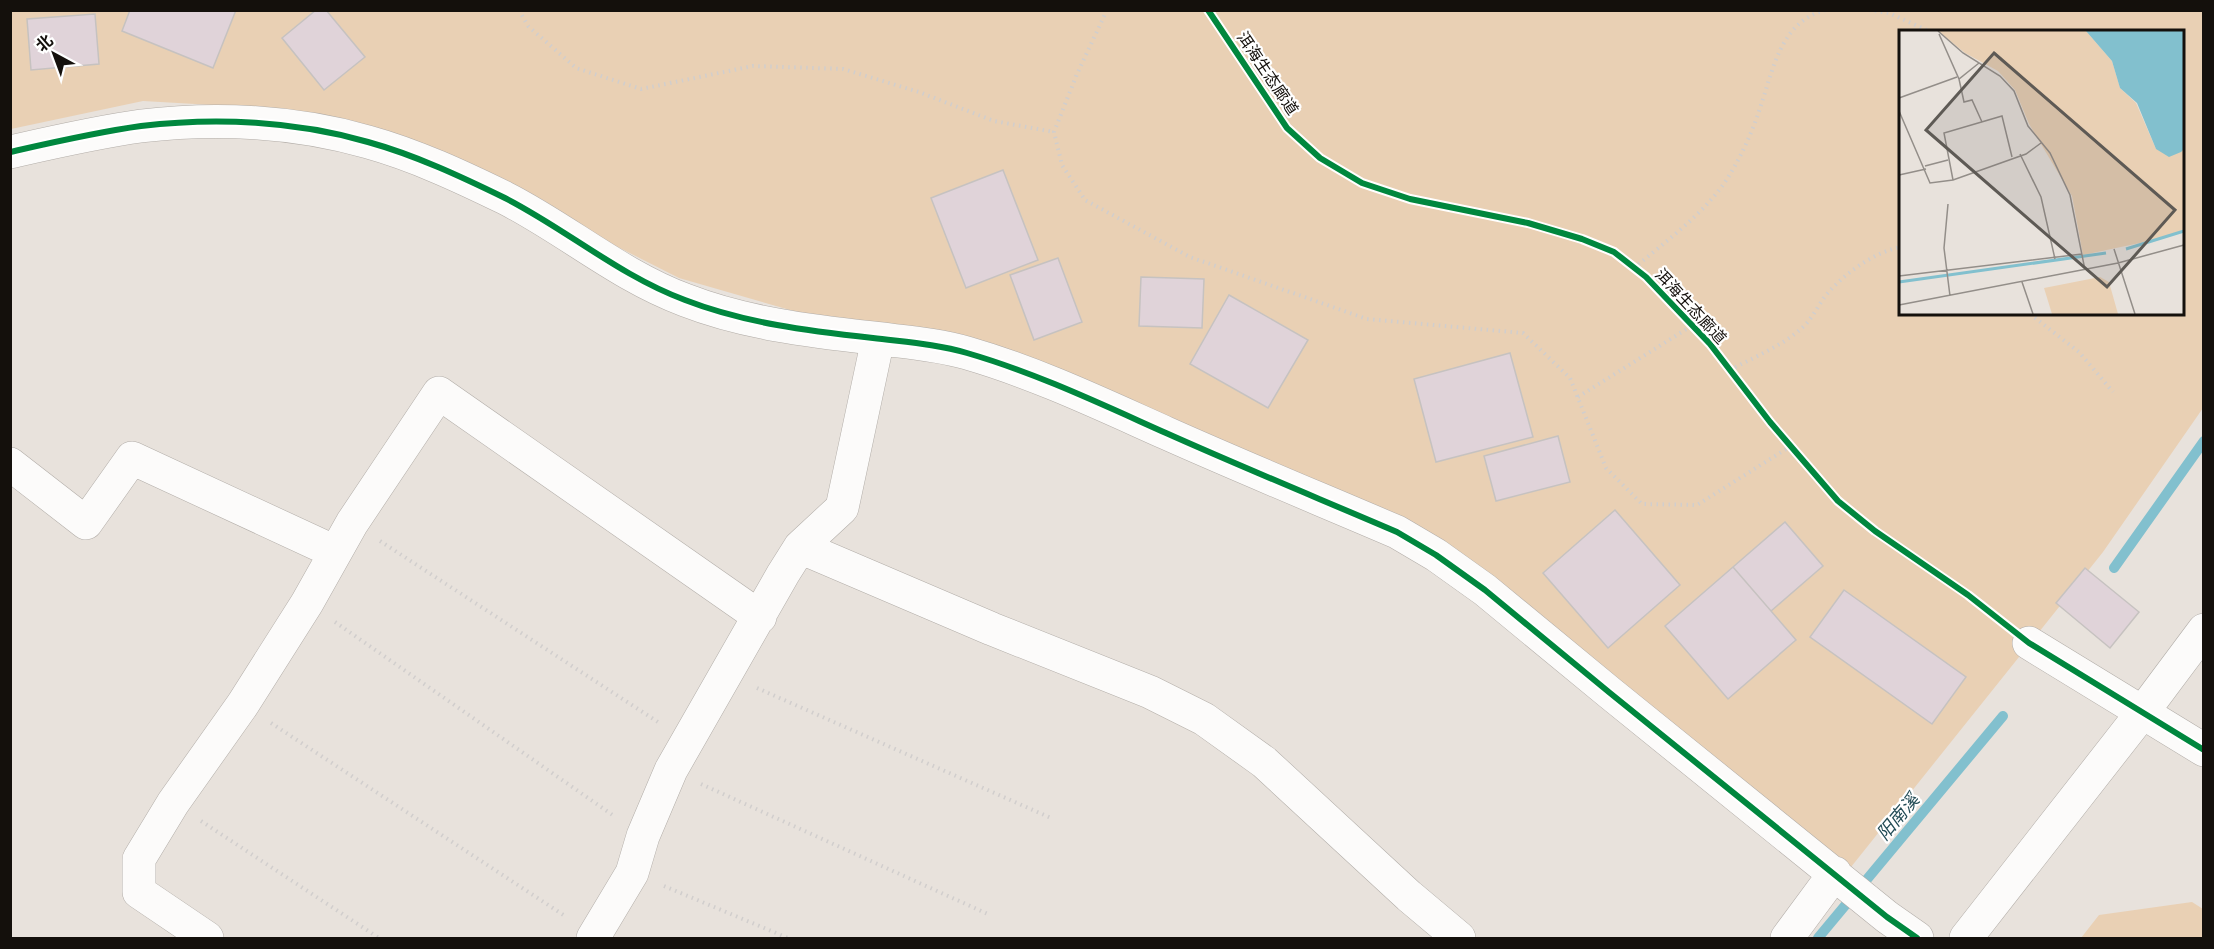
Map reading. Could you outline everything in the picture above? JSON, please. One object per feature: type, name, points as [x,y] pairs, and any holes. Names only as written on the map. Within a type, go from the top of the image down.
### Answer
[{"type":"street","points":[[10,152],[102,132],[186,123],[233,122],[330,132],[371,142],[505,198],[564,231],[641,280],[684,300],[764,323],[962,351],[1061,386],[1169,435],[1397,532],[1436,555],[1485,590],[1917,939]]},
{"type":"street","points":[[594,937],[632,873],[643,836],[671,770],[687,741],[800,547],[842,508],[878,339]]},
{"type":"street","points":[[207,939],[139,892],[139,859],[173,803],[243,704],[307,603],[352,523],[440,393],[760,617]]},
{"type":"street","points":[[10,464],[86,523],[132,458],[335,552]]},
{"type":"street","points":[[800,547],[992,629],[1150,692],[1204,719],[1264,762],[1459,939]]},
{"type":"street","points":[[1966,939],[2204,630]]},
{"type":"street","points":[[2029,643],[2204,750]]},
{"type":"street","points":[[1786,939],[1838,876]]},
{"type":"path","points":[[519,10],[528,26],[576,68],[641,89],[753,66],[843,69],[919,92],[994,121],[1054,132]]},
{"type":"path","points":[[1107,10],[1077,74],[1054,132],[1062,165],[1085,200],[1190,257],[1367,319],[1522,333],[1570,378],[1606,468],[1642,504],[1697,505],[1791,446]]},
{"type":"path","points":[[1637,270],[1712,198],[1726,180],[1749,137],[1781,46],[1804,21],[1826,10]]},
{"type":"path","points":[[1869,11],[1889,14],[1926,30]]},
{"type":"path","points":[[1730,370],[1792,336],[1804,326],[1838,283],[1867,261],[1899,247]]},
{"type":"path","points":[[2031,315],[2079,352],[2113,392]]},
{"type":"path","points":[[1578,397],[1693,325]]},
{"type":"path","points":[[1784,438],[1798,453]]},
{"type":"path","points":[[352,523],[687,741]]},
{"type":"path","points":[[307,603],[643,836]]},
{"type":"path","points":[[726,675],[1051,818]]},
{"type":"path","points":[[243,704],[594,937]]},
{"type":"path","points":[[671,770],[990,915]]},
{"type":"path","points":[[173,803],[379,939]]},
{"type":"path","points":[[632,873],[788,939]]},
{"type":"shaded area","points":[[10,11],[2203,11],[2203,408],[2103,552],[1847,872],[1509,593],[892,324],[797,312],[679,278],[604,240],[543,200],[462,161],[267,108],[143,101],[11,129]]},
{"type":"shaded area","points":[[2192,902],[2203,909],[2203,938],[2081,938],[2099,915]]},
{"type":"building","points":[[130,10],[236,10],[213,68],[122,31]]},
{"type":"building","points":[[316,10],[326,10],[365,57],[324,90],[282,38]]},
{"type":"building","points":[[95,14],[99,64],[31,70],[27,19]]},
{"type":"building","points":[[1003,170],[1038,260],[966,288],[931,198]]},
{"type":"building","points":[[1058,258],[1082,322],[1034,340],[1010,275]]},
{"type":"building","points":[[1141,277],[1204,279],[1202,328],[1139,326]]},
{"type":"building","points":[[1229,295],[1308,340],[1268,408],[1190,364]]},
{"type":"building","points":[[1510,353],[1533,437],[1436,462],[1414,379]]},
{"type":"building","points":[[1558,436],[1570,482],[1496,501],[1484,456]]},
{"type":"building","points":[[1615,510],[1680,585],[1608,648],[1543,573]]},
{"type":"building","points":[[1785,522],[1823,566],[1771,611],[1733,567]]},
{"type":"building","points":[[1733,567],[1796,640],[1728,699],[1665,626]]},
{"type":"building","points":[[2085,568],[2139,612],[2110,648],[2056,603]]},
{"type":"building","points":[[1844,590],[1966,677],[1932,724],[1810,637]]},
{"type":"waterway","name":"阳南溪","points":[[2114,568],[2204,441]]},
{"type":"waterway","name":"阳南溪","points":[[1818,938],[2003,716]]},
{"type":"cycle path","name":"洱海生态廊道","points":[[1208,10],[1287,128],[1320,158],[1362,183],[1410,199],[1528,223],[1582,239],[1614,252],[1646,277],[1710,344],[1770,422],[1838,501],[1875,531],[1968,595],[2029,643],[2204,750]]},
{"type":"cycle path","points":[[10,152],[125,128],[169,123],[256,123],[313,129],[341,135],[403,153],[472,182],[528,210],[638,278],[661,290],[707,308],[777,325],[956,350],[993,361],[1068,390],[1397,532],[1436,555],[1485,590],[1887,917],[1917,938]]}]
